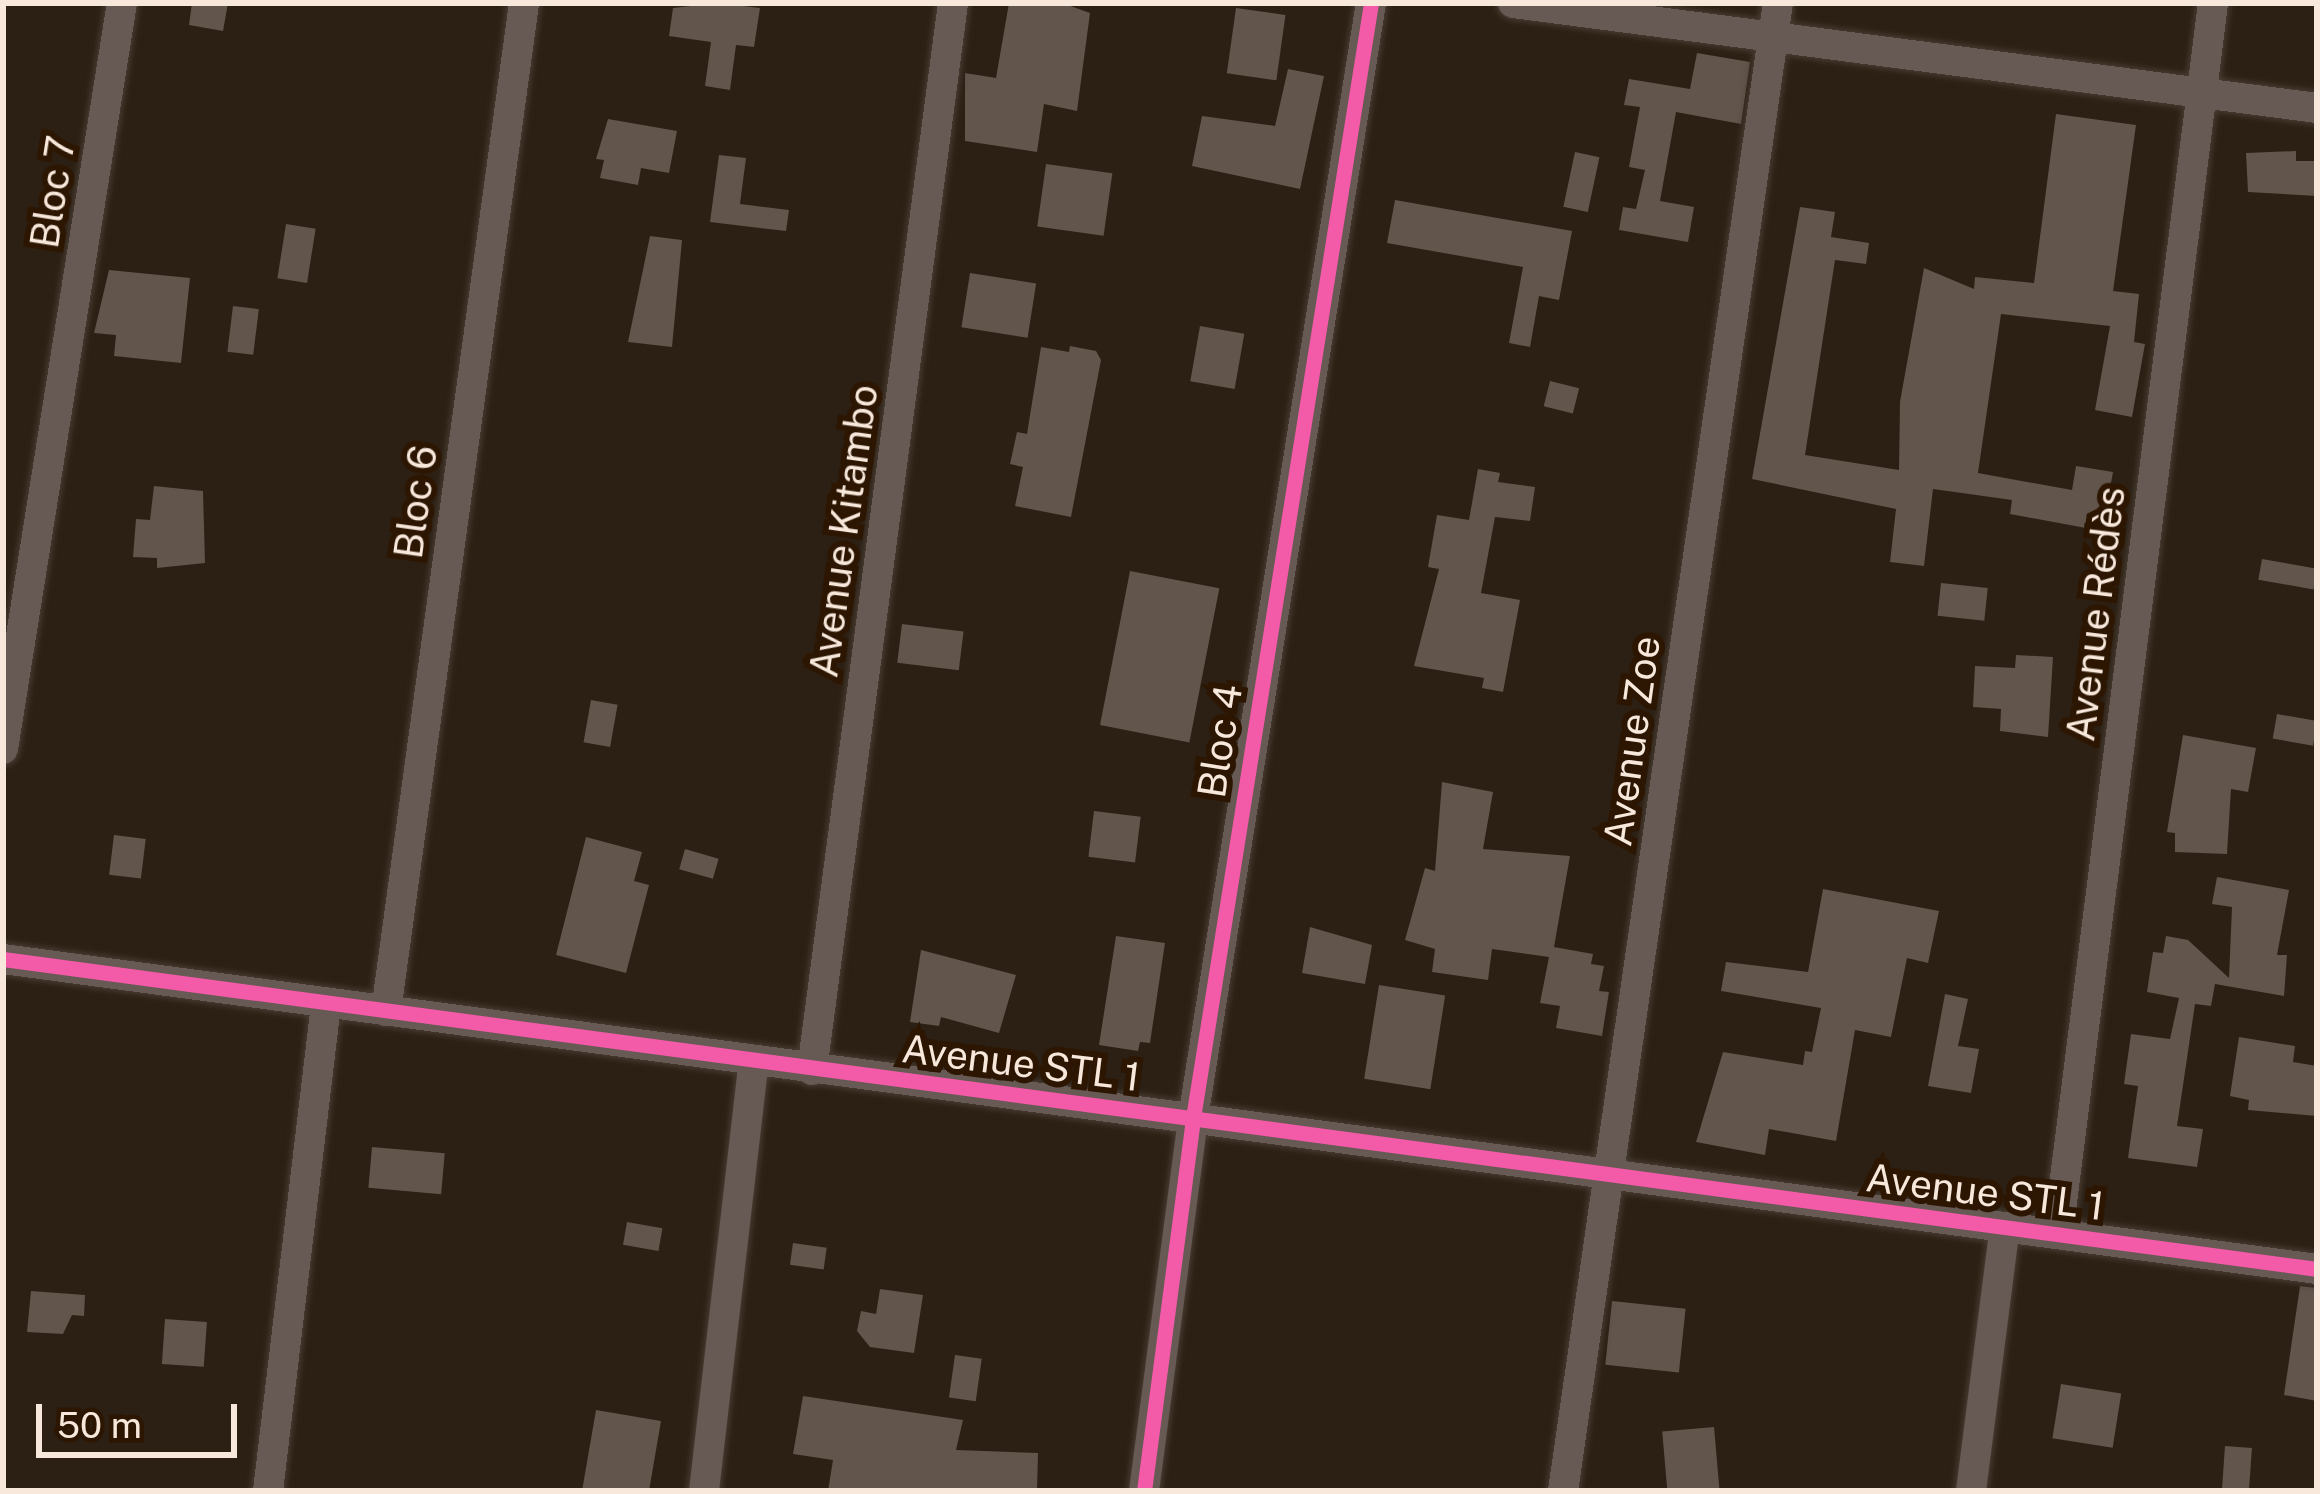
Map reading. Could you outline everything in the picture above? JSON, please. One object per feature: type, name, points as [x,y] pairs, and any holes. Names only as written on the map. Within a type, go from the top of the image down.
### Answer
[{"type":"street","name":"Bloc 7","points":[[3,748],[122,3]]},
{"type":"street","name":"Bloc 6","points":[[386,1011],[524,3]]},
{"type":"street","name":"Avenue Kitambo","points":[[812,1070],[952,3]]},
{"type":"street","name":"Bloc 4","points":[[1144,1491],[1193,1118],[1371,3]]},
{"type":"street","points":[[1513,3],[2317,108]]},
{"type":"street","name":"Avenue Zoe","points":[[1563,1491],[1778,3]]},
{"type":"street","name":"Avenue Rédès","points":[[2058,1234],[2213,3]]},
{"type":"street","name":"Avenue STL 1","points":[[3,959],[2317,1269]]},
{"type":"street","points":[[268,1491],[326,1002]]},
{"type":"street","points":[[704,1491],[754,1060]]},
{"type":"street","points":[[1971,1491],[2005,1227]]},
{"type":"building","points":[[192,3],[228,3],[223,31],[189,25]]},
{"type":"building","points":[[718,3],[760,8],[754,47],[736,45],[730,90],[705,86],[711,42],[669,36],[673,8]]},
{"type":"building","points":[[1009,3],[1062,3],[1090,13],[1077,111],[1044,104],[1037,152],[965,141],[965,73],[996,78]]},
{"type":"building","points":[[1236,8],[1286,15],[1276,80],[1227,73]]},
{"type":"building","points":[[1697,53],[1750,62],[1741,124],[1676,112],[1660,201],[1694,207],[1688,242],[1619,230],[1623,207],[1636,209],[1645,170],[1629,167],[1640,107],[1624,105],[1629,79],[1690,89]]},
{"type":"building","points":[[1288,69],[1324,76],[1300,189],[1192,166],[1202,116],[1275,126]]},
{"type":"building","points":[[2056,114],[2136,125],[2113,291],[2139,294],[2134,342],[2145,344],[2132,417],[2095,410],[2110,326],[2001,314],[1978,473],[2072,490],[2076,466],[2113,472],[2102,531],[2010,514],[2012,500],[1933,489],[1924,566],[1890,562],[1896,509],[1752,479],[1800,207],[1835,212],[1831,237],[1869,243],[1866,264],[1835,260],[1805,455],[1899,470],[1900,402],[1924,268],[1974,289],[1975,277],[2034,283]]},
{"type":"building","points":[[608,119],[677,131],[669,173],[641,168],[638,185],[600,178],[604,160],[596,159]]},
{"type":"building","points":[[2296,151],[2296,161],[2317,161],[2317,196],[2248,192],[2246,153]]},
{"type":"building","points":[[1575,152],[1599,157],[1588,212],[1563,207]]},
{"type":"building","points":[[719,155],[746,158],[740,204],[789,210],[786,231],[710,222]]},
{"type":"building","points":[[1046,164],[1112,173],[1104,236],[1037,226]]},
{"type":"building","points":[[1395,200],[1572,231],[1559,300],[1539,296],[1530,347],[1509,343],[1523,267],[1387,243]]},
{"type":"building","points":[[286,224],[316,229],[307,283],[277,278]]},
{"type":"building","points":[[650,236],[682,240],[672,347],[628,342]]},
{"type":"building","points":[[109,270],[190,278],[181,363],[114,356],[116,335],[94,333]]},
{"type":"building","points":[[970,273],[1036,283],[1028,338],[961,327]]},
{"type":"building","points":[[233,306],[259,309],[253,355],[227,352]]},
{"type":"building","points":[[1200,326],[1244,334],[1235,389],[1190,381]]},
{"type":"building","points":[[1070,346],[1096,351],[1101,360],[1071,517],[1015,506],[1023,467],[1010,464],[1017,432],[1027,434],[1041,347],[1069,352]]},
{"type":"building","points":[[1550,381],[1579,388],[1573,413],[1544,406]]},
{"type":"building","points":[[1478,469],[1500,473],[1498,482],[1535,487],[1530,521],[1495,517],[1481,593],[1520,600],[1503,692],[1482,688],[1484,678],[1414,666],[1439,569],[1428,567],[1437,515],[1469,520]]},
{"type":"building","points":[[154,486],[203,491],[205,563],[157,568],[157,558],[133,557],[136,519],[150,520]]},
{"type":"building","points":[[2262,559],[2317,569],[2314,589],[2258,580]]},
{"type":"building","points":[[1130,571],[1219,588],[1189,742],[1100,725]]},
{"type":"building","points":[[1941,583],[1988,588],[1984,621],[1938,616]]},
{"type":"building","points":[[902,624],[964,632],[959,670],[897,663]]},
{"type":"building","points":[[2016,655],[2053,657],[2048,737],[2000,731],[2001,709],[1973,707],[1975,666],[2015,668]]},
{"type":"building","points":[[591,700],[618,705],[610,747],[584,742]]},
{"type":"building","points":[[2277,714],[2317,721],[2313,746],[2273,739]]},
{"type":"building","points":[[2183,735],[2256,748],[2248,792],[2231,789],[2227,854],[2175,852],[2175,833],[2167,832]]},
{"type":"building","points":[[1442,782],[1493,792],[1483,849],[1570,856],[1554,947],[1593,954],[1591,964],[1604,966],[1599,991],[1609,992],[1602,1036],[1556,1028],[1560,1006],[1540,1003],[1549,957],[1492,949],[1488,980],[1432,972],[1435,949],[1405,940],[1425,868],[1435,871]]},
{"type":"building","points":[[1094,811],[1141,817],[1135,862],[1088,857]]},
{"type":"building","points":[[114,835],[146,839],[141,879],[109,875]]},
{"type":"building","points":[[586,837],[642,852],[634,881],[649,885],[626,973],[556,955]]},
{"type":"building","points":[[685,849],[719,859],[713,879],[679,869]]},
{"type":"building","points":[[2217,877],[2289,890],[2277,955],[2287,955],[2284,996],[2215,984],[2211,1006],[2195,1004],[2177,1126],[2203,1129],[2197,1167],[2128,1158],[2138,1086],[2124,1084],[2131,1034],[2170,1039],[2179,998],[2147,992],[2153,952],[2163,953],[2166,936],[2188,940],[2229,978],[2232,907],[2212,904]]},
{"type":"building","points":[[1823,889],[1939,911],[1928,963],[1907,958],[1891,1037],[1855,1030],[1836,1141],[1769,1129],[1765,1155],[1696,1142],[1723,1052],[1803,1065],[1805,1051],[1812,1052],[1821,1008],[1721,991],[1726,962],[1808,972]]},
{"type":"building","points":[[1310,927],[1372,945],[1365,984],[1302,973]]},
{"type":"building","points":[[1116,936],[1165,943],[1150,1043],[1140,1042],[1138,1051],[1099,1045]]},
{"type":"building","points":[[921,950],[1016,975],[999,1033],[941,1017],[939,1026],[910,1022]]},
{"type":"building","points":[[1379,985],[1445,995],[1430,1089],[1364,1079]]},
{"type":"building","points":[[1945,994],[1968,999],[1958,1046],[1979,1049],[1971,1093],[1928,1086]]},
{"type":"building","points":[[2239,1037],[2295,1046],[2293,1062],[2317,1066],[2317,1116],[2248,1110],[2249,1100],[2230,1096]]},
{"type":"building","points":[[372,1147],[445,1153],[441,1194],[368,1188]]},
{"type":"building","points":[[627,1222],[662,1228],[658,1251],[623,1245]]},
{"type":"building","points":[[793,1243],[827,1248],[824,1270],[790,1265]]},
{"type":"building","points":[[2300,1286],[2317,1288],[2317,1401],[2284,1395]]},
{"type":"building","points":[[880,1289],[923,1295],[914,1353],[870,1347],[857,1331],[861,1311],[876,1314]]},
{"type":"building","points":[[31,1291],[85,1295],[84,1316],[72,1315],[63,1334],[27,1332]]},
{"type":"building","points":[[1612,1301],[1686,1309],[1679,1372],[1605,1365]]},
{"type":"building","points":[[165,1319],[207,1322],[204,1367],[162,1364]]},
{"type":"building","points":[[955,1355],[982,1359],[976,1401],[949,1398]]},
{"type":"building","points":[[2061,1384],[2121,1394],[2113,1448],[2052,1438]]},
{"type":"building","points":[[803,1396],[963,1420],[956,1450],[1038,1453],[1037,1491],[828,1491],[833,1460],[793,1454]]},
{"type":"building","points":[[596,1410],[661,1421],[649,1491],[582,1491]]},
{"type":"building","points":[[1714,1427],[1720,1491],[1667,1491],[1662,1432]]},
{"type":"building","points":[[2225,1446],[2252,1448],[2249,1491],[2222,1491]]},
{"type":"cycle path","points":[[1144,1491],[1193,1118],[1371,3]]},
{"type":"cycle path","points":[[3,959],[2317,1269]]}]
